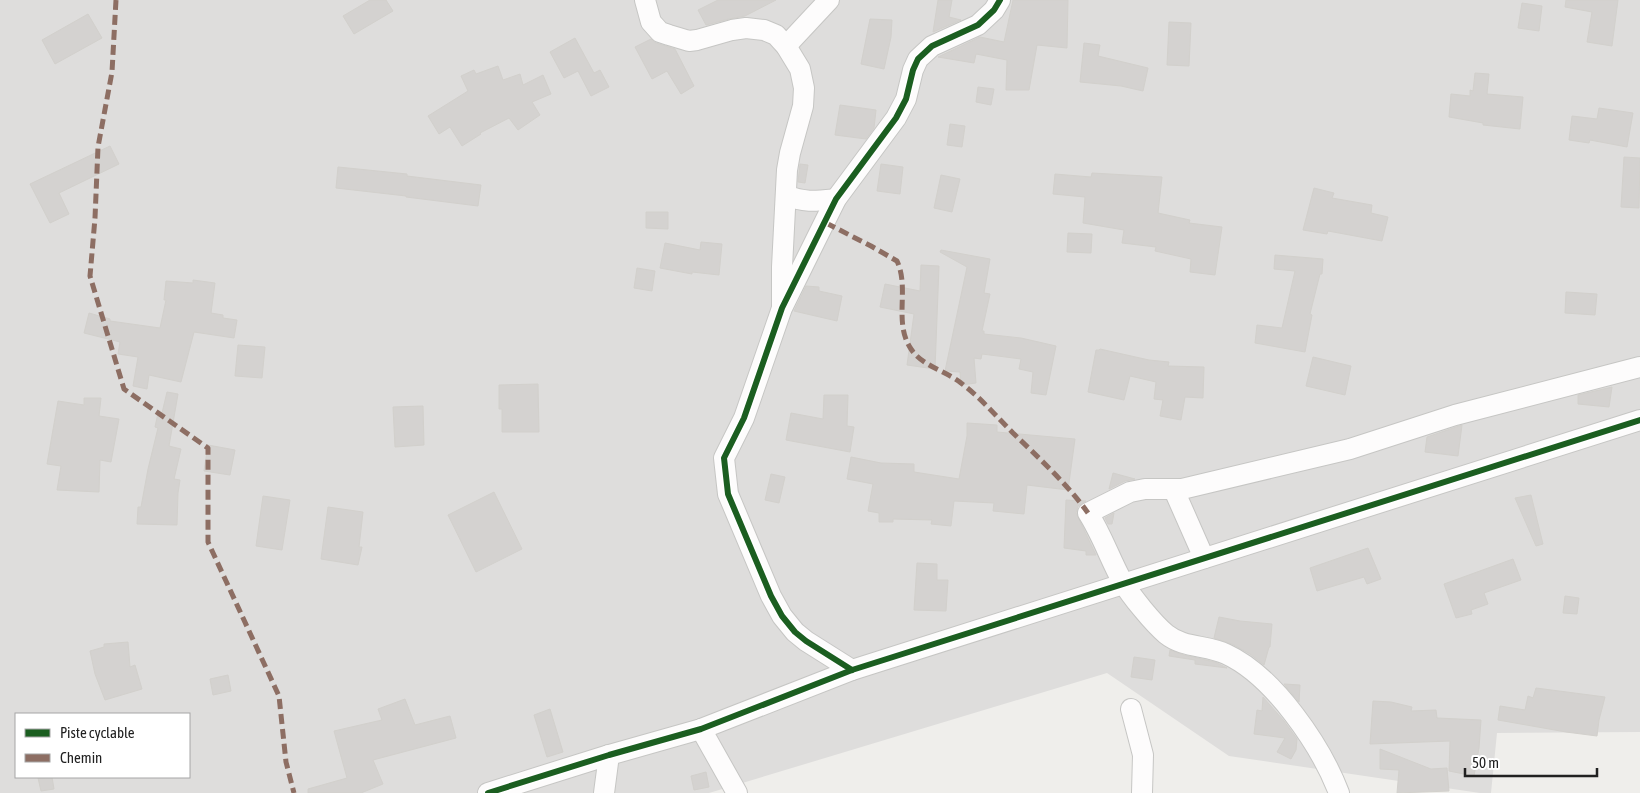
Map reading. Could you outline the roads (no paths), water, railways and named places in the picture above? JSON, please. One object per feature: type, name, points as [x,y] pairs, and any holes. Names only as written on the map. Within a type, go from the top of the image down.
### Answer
[{"type":"street","points":[[645,0],[651,22],[660,32],[687,41],[732,30],[756,28],[771,32],[786,46],[800,69],[804,94],[800,120],[790,153],[782,267],[782,308]]},
{"type":"street","points":[[786,46],[829,0]]},
{"type":"street","points":[[852,670],[806,642],[782,616],[771,596],[728,494],[724,466],[726,452],[747,410],[782,308],[836,199],[896,118],[909,92],[916,63],[922,54],[932,46],[978,26],[994,10],[1000,0]]},
{"type":"street","points":[[786,195],[807,201],[836,199]]},
{"type":"street","points":[[1339,793],[1332,776],[1286,704],[1250,669],[1228,655],[1172,638],[1158,627],[1124,583],[1088,514],[1130,492],[1158,488],[1174,490],[1350,449],[1455,415],[1640,368]]},
{"type":"street","points":[[488,793],[700,729],[852,670],[1640,420]]},
{"type":"street","points":[[1174,490],[1204,558]]},
{"type":"street","points":[[1130,709],[1144,756],[1142,793]]},
{"type":"street","points":[[700,729],[737,793]]},
{"type":"street","points":[[604,793],[609,755]]}]
